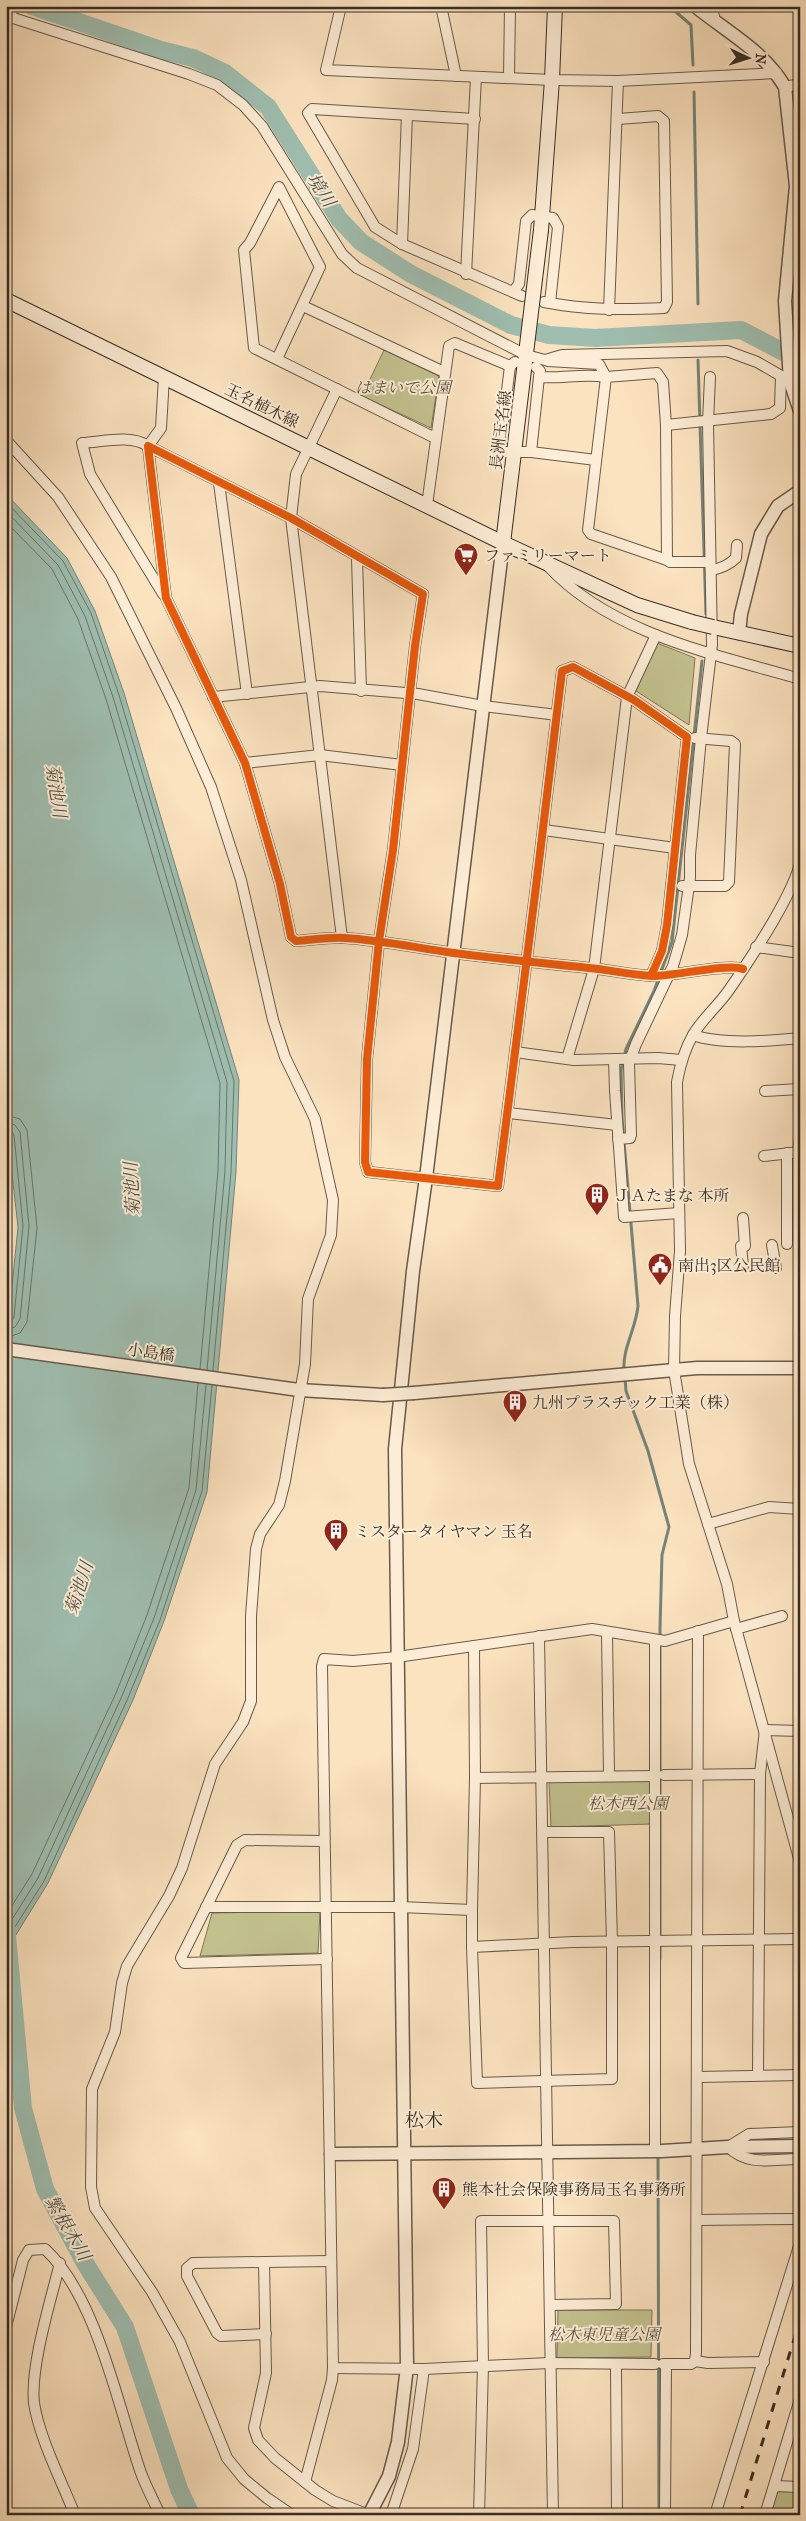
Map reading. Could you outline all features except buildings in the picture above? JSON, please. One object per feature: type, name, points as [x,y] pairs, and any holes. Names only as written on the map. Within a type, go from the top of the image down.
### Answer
[{"type":"main road","name":"長洲玉名線","points":[[503,543],[514,454],[519,358],[532,302],[541,223],[552,80],[554,6]]},
{"type":"main road","name":"玉名植木線","points":[[6,300],[503,543]]},
{"type":"main road","points":[[503,543],[637,605],[692,622],[800,646]]},
{"type":"street","points":[[341,6],[326,70],[618,81],[777,73]]},
{"type":"street","points":[[441,6],[456,76]]},
{"type":"street","points":[[509,78],[510,6]]},
{"type":"street","points":[[666,425],[771,414],[780,408],[787,377],[788,343],[785,301],[796,186],[785,86],[777,73],[758,52],[695,6]]},
{"type":"street","points":[[712,6],[715,22]]},
{"type":"street","points":[[10,15],[217,85],[243,105],[262,126],[342,254],[357,268],[540,368],[555,379],[657,373],[663,382],[666,425],[666,560]]},
{"type":"street","points":[[466,274],[476,77]]},
{"type":"street","points":[[609,310],[618,81]]},
{"type":"street","points":[[785,86],[800,84]]},
{"type":"street","points":[[474,119],[312,109],[308,114],[375,227],[402,244],[532,302],[609,310],[664,308],[667,302],[664,122],[658,116],[618,119]]},
{"type":"street","points":[[402,244],[407,115]]},
{"type":"street","points":[[277,359],[320,267],[279,187],[250,244],[244,250],[254,348],[435,438]]},
{"type":"street","points":[[532,302],[519,284],[526,220],[532,215],[541,223]]},
{"type":"street","points":[[303,306],[444,372]]},
{"type":"street","points":[[427,505],[449,346],[455,343],[519,358]]},
{"type":"street","points":[[540,368],[562,354],[728,351],[757,362],[787,377],[800,412]]},
{"type":"street","points":[[519,358],[500,448],[504,452],[514,454],[532,452],[596,460]]},
{"type":"street","points":[[540,368],[599,364],[606,377],[588,530],[590,534],[670,562],[707,564],[718,569],[736,558],[737,545]]},
{"type":"street","points":[[532,452],[540,368]]},
{"type":"street","points":[[164,377],[161,428],[148,446],[166,598]]},
{"type":"street","points":[[679,1213],[624,1217],[623,1138],[617,1125],[623,1058],[660,976],[682,935],[680,886],[675,848],[710,654],[713,615],[707,564],[703,422],[710,377]]},
{"type":"street","points":[[337,389],[296,474],[291,518],[342,938]]},
{"type":"street","points":[[680,886],[725,886],[729,882],[735,744],[731,741],[694,738],[627,696],[573,667],[562,671],[544,830],[527,962],[515,1052],[508,1113],[498,1186],[368,1172],[365,1162],[367,1059],[379,942],[423,594],[357,558],[291,518],[219,483],[140,440],[126,439],[82,443],[90,474],[166,598],[245,763],[280,884],[291,937],[296,941],[342,938],[379,942],[527,962],[660,976],[735,966],[742,969]]},
{"type":"street","points":[[6,440],[58,497],[111,577],[176,708],[211,787],[241,880],[269,1002],[285,1057],[315,1119],[333,1200],[331,1235],[308,1299],[305,1364],[295,1389],[279,1505],[260,1534],[256,1549],[251,1616],[251,1701],[243,1722],[212,1772],[185,1859],[169,1896],[146,1931],[127,1966],[122,1983],[115,2032],[92,2089],[91,2187],[95,2208],[102,2221],[152,2292],[180,2342],[227,2458],[244,2479],[292,2515]]},
{"type":"street","points":[[219,483],[247,694]]},
{"type":"street","points":[[739,633],[741,614],[761,534],[778,506],[800,491]]},
{"type":"street","points":[[264,2262],[266,2373],[254,2428],[258,2440],[275,2458],[305,2482],[333,2501],[366,2514],[389,2476],[398,2442],[407,2367],[396,1657],[395,1449],[412,1281],[454,953],[503,543]]},
{"type":"street","points":[[357,558],[361,691]]},
{"type":"street","points":[[542,560],[563,583],[587,599],[656,635],[710,654],[800,679]]},
{"type":"street","points":[[567,1059],[594,969],[627,696],[656,635]]},
{"type":"street","points":[[213,697],[320,686],[361,691],[411,693],[483,706],[557,715]]},
{"type":"street","points":[[660,976],[662,952],[680,886],[694,738]]},
{"type":"street","points":[[245,763],[320,755],[402,765]]},
{"type":"street","points":[[544,830],[609,837],[675,848]]},
{"type":"street","points":[[800,864],[795,883],[728,992],[693,1035],[681,1060],[677,1082],[679,1213],[674,1370],[689,1464],[728,1584],[735,1625],[800,1862]]},
{"type":"street","points":[[756,947],[800,953]]},
{"type":"street","points":[[693,1035],[710,1039],[762,1040],[800,1038]]},
{"type":"street","points":[[515,1052],[567,1059],[681,1060]]},
{"type":"street","points":[[623,1058],[628,1081],[631,1135],[623,1138]]},
{"type":"street","points":[[764,1090],[800,1089]]},
{"type":"street","points":[[508,1113],[617,1125]]},
{"type":"street","points":[[787,1244],[795,1153],[800,1136]]},
{"type":"street","points":[[764,1156],[795,1153]]},
{"type":"street","points":[[743,1218],[743,1266]]},
{"type":"street","points":[[772,1245],[776,1268]]},
{"type":"street","name":"小島橋","points":[[6,1349],[295,1389],[383,1395],[556,1378],[623,1375],[697,1368],[800,1368]]},
{"type":"street","points":[[708,1524],[769,1507],[800,1509]]},
{"type":"street","points":[[305,2482],[332,2380],[333,2368],[331,2154],[324,1841],[324,1659],[353,1660],[396,1657],[592,1629],[659,1641],[698,1631],[782,1616]]},
{"type":"street","points":[[695,2362],[698,2077],[698,1631]]},
{"type":"street","points":[[607,1633],[609,1775]]},
{"type":"street","points":[[539,1636],[546,1943],[547,2151],[553,2515]]},
{"type":"street","points":[[658,2151],[661,1941],[659,1641]]},
{"type":"street","points":[[474,1646],[475,1778],[472,1947],[476,2083],[612,2078],[612,1942],[609,1832],[543,1832]]},
{"type":"street","points":[[765,1730],[800,1731]]},
{"type":"street","points":[[758,2074],[760,1774],[765,1730]]},
{"type":"street","points":[[475,1778],[760,1774]]},
{"type":"street","points":[[324,1841],[245,1840],[237,1845],[181,1958],[184,1962],[327,1958]]},
{"type":"street","points":[[206,1907],[326,1906],[472,1910]]},
{"type":"street","points":[[472,1947],[546,1943],[800,1939]]},
{"type":"street","points":[[698,2077],[758,2074],[800,2075]]},
{"type":"street","points":[[728,2146],[749,2134],[800,2132]]},
{"type":"street","points":[[331,2154],[658,2151],[728,2146],[800,2146]]},
{"type":"street","points":[[728,2146],[738,2156],[747,2160],[800,2158]]},
{"type":"street","points":[[697,2220],[800,2219]]},
{"type":"street","points":[[479,2515],[483,2366],[481,2221],[614,2221],[616,2304],[550,2305]]},
{"type":"street","points":[[716,2515],[800,2244]]},
{"type":"street","points":[[6,2327],[17,2279],[29,2250],[46,2249],[60,2263],[83,2305],[109,2369],[142,2474],[160,2515]]},
{"type":"street","points":[[266,2334],[221,2336],[217,2332],[187,2276],[187,2268],[193,2263],[331,2261]]},
{"type":"street","points":[[60,2263],[36,2365],[34,2401],[39,2423],[75,2515]]},
{"type":"street","points":[[333,2368],[407,2367],[424,2369],[550,2363],[691,2364],[695,2362],[764,2362]]},
{"type":"street","points":[[616,2364],[617,2515]]},
{"type":"street","points":[[661,2364],[665,2515]]},
{"type":"street","points":[[391,2515],[413,2449],[424,2369]]},
{"type":"street","points":[[765,2515],[800,2399]]},
{"type":"street","points":[[774,2486],[800,2487]]},
{"type":"green space","name":"はまいで公園","points":[[384,350],[439,376],[431,428],[362,396]]},
{"type":"green space","points":[[657,643],[695,658],[689,725],[636,691]]},
{"type":"green space","name":"松木西公園","points":[[651,1780],[652,1824],[551,1827],[549,1782]]},
{"type":"green space","points":[[320,1911],[318,1953],[200,1956],[212,1913]]},
{"type":"green space","name":"松木東児童公園","points":[[558,2310],[652,2310],[651,2357],[557,2358]]},
{"type":"green space","points":[[777,2490],[797,2490],[800,2493],[799,2515],[769,2515]]},
{"type":"water","name":"菊池川","points":[[6,494],[67,558],[95,611],[124,693],[239,1080],[236,1172],[207,1492],[164,1621],[133,1700],[48,1883],[6,1951],[6,1325],[9,1316],[18,1227],[6,1121]]},
{"type":"waterway","name":"境川","points":[[32,6],[161,50],[193,58],[225,73],[268,107],[339,219],[361,242],[411,274],[511,325],[549,335],[595,338],[741,330],[797,359],[800,363]]},
{"type":"waterway","points":[[669,6],[691,25],[693,65]]},
{"type":"waterway","points":[[694,92],[698,304]]},
{"type":"waterway","points":[[698,360],[706,614]]},
{"type":"waterway","points":[[624,1372],[625,1355],[638,1306],[622,1118],[621,1070],[626,1049],[654,991],[672,942],[702,661]]},
{"type":"waterway","points":[[625,1378],[626,1391],[648,1451],[669,1527],[662,1555],[660,1628],[660,1959]]},
{"type":"waterway","name":"繁根木川","points":[[6,1925],[23,2108],[45,2189],[85,2263],[125,2327],[179,2489],[191,2515]]},
{"type":"waterway","points":[[658,2155],[659,2515]]},
{"type":"railway","points":[[740,2515],[800,2320]]},
{"type":"cycle path","points":[[651,976],[662,951],[667,925],[687,737],[634,700],[573,667],[562,671],[531,929],[523,993],[498,1186],[368,1172],[365,1162],[367,1059],[379,941],[393,850],[415,646],[423,594],[291,518],[148,446],[166,598],[245,763],[280,884],[291,937],[296,941],[333,938],[372,940],[386,942],[440,951],[471,955],[505,959],[521,961],[538,963],[555,964],[597,969],[645,975],[653,976],[726,968],[743,969]]},
{"type":"place","name":"ファミリーマート","points":[[466,576]]},
{"type":"place","name":"ＪＡたまな 本所","points":[[597,1216]]},
{"type":"place","name":"南出3区公民館","points":[[660,1286]]},
{"type":"place","name":"九州プラスチック工業（株）","points":[[515,1423]]},
{"type":"place","name":"ミスタータイヤマン 玉名","points":[[336,1552]]},
{"type":"place","name":"熊本社会保険事務局玉名事務所","points":[[444,2210]]},
{"type":"district","name":"松木","points":[[424,2120]]}]
